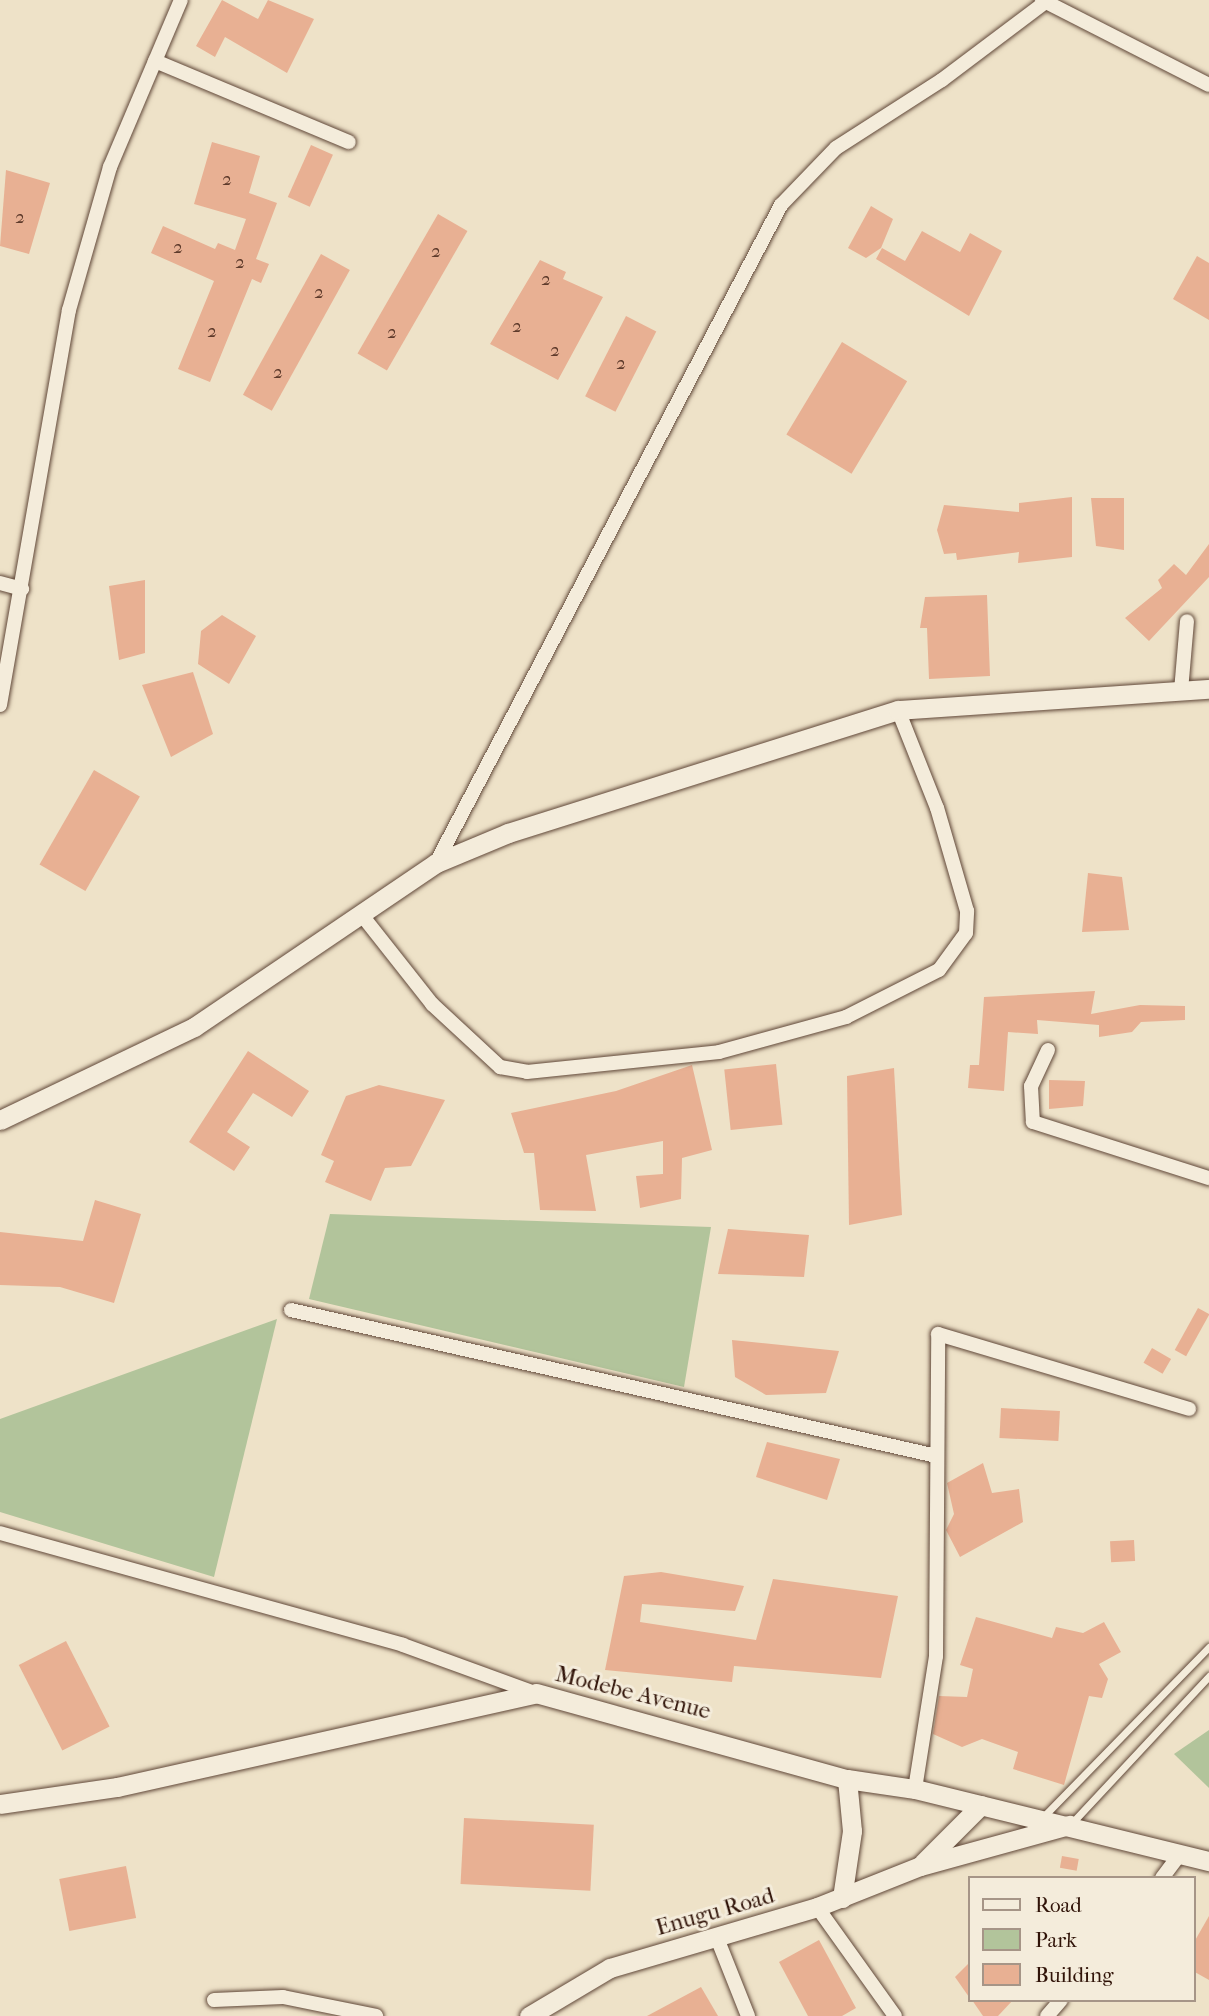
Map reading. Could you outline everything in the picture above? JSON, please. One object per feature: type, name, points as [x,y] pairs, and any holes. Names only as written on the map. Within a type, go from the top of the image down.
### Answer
[{"type":"street","points":[[0,705],[69,310],[110,167],[181,0]]},
{"type":"street","points":[[436,863],[781,205],[836,148],[1046,1],[1209,85]]},
{"type":"street","points":[[155,61],[349,142]]},
{"type":"street","points":[[0,583],[22,589]]},
{"type":"street","points":[[1181,691],[1187,621]]},
{"type":"street","points":[[0,1120],[194,1027],[436,863],[508,833],[898,710],[1209,689]]},
{"type":"street","points":[[361,915],[432,1004],[500,1067],[527,1072],[719,1052],[846,1017],[939,970],[966,933],[967,911],[937,808],[898,710]]},
{"type":"street","points":[[1048,1050],[1028,1098],[1033,1122],[1209,1178]]},
{"type":"street","points":[[291,1310],[937,1456]]},
{"type":"street","points":[[915,1789],[936,1656],[938,1334],[1189,1409]]},
{"type":"street","points":[[0,1533],[403,1645],[536,1693]]},
{"type":"street","name":"Modebe Avenue","points":[[0,1804],[117,1787],[536,1693],[847,1779],[915,1789],[1209,1861]]},
{"type":"street","points":[[842,1898],[852,1831],[847,1779]]},
{"type":"street","points":[[920,1866],[981,1805]]},
{"type":"street","name":"Enugu Road","points":[[529,2016],[610,1968],[817,1907],[920,1866],[1069,1825]]},
{"type":"street","points":[[1164,1876],[1180,1854]]},
{"type":"street","points":[[817,1907],[895,2016]]},
{"type":"street","points":[[717,1938],[748,2016]]},
{"type":"street","points":[[214,2000],[283,1997],[376,2016]]},
{"type":"street","points":[[1047,2016],[1059,2002]]},
{"type":"lane","points":[[1041,1818],[1209,1647]]},
{"type":"lane","points":[[1069,1825],[1209,1676]]},
{"type":"green space","points":[[330,1214],[711,1227],[684,1387],[309,1299]]},
{"type":"green space","points":[[277,1319],[214,1577],[0,1512],[0,1419]]},
{"type":"green space","points":[[1209,1730],[1209,1788],[1174,1754]]},
{"type":"building","points":[[222,0],[258,19],[268,0],[314,19],[287,73],[225,37],[215,57],[196,46]]},
{"type":"building","points":[[212,142],[260,156],[249,193],[277,203],[256,259],[269,264],[261,283],[252,279],[210,382],[178,369],[214,281],[151,253],[163,226],[215,249],[218,243],[235,250],[246,219],[194,204]]},
{"type":"building","points":[[311,145],[333,155],[310,207],[288,197]]},
{"type":"building","points":[[6,170],[50,183],[29,254],[0,246]]},
{"type":"building","points":[[871,206],[893,219],[881,248],[866,258],[848,248]]},
{"type":"building","points":[[438,214],[467,231],[387,370],[358,353]]},
{"type":"building","points":[[922,231],[960,252],[970,233],[1002,251],[969,316],[876,259],[882,248],[905,261]]},
{"type":"building","points":[[321,254],[350,270],[272,411],[243,395]]},
{"type":"building","points":[[1197,256],[1209,263],[1209,320],[1173,299]]},
{"type":"building","points":[[540,260],[566,272],[563,279],[603,297],[558,380],[490,344]]},
{"type":"building","points":[[626,316],[656,331],[615,412],[585,396]]},
{"type":"building","points":[[842,342],[907,381],[852,474],[786,435]]},
{"type":"building","points":[[1072,497],[1072,557],[1018,563],[1019,552],[957,560],[956,553],[944,554],[937,530],[944,505],[1019,512],[1019,503]]},
{"type":"building","points":[[1091,498],[1124,498],[1124,550],[1096,546]]},
{"type":"building","points":[[1209,544],[1209,577],[1149,641],[1125,618],[1162,588],[1158,580],[1174,564],[1186,575]]},
{"type":"building","points":[[145,580],[145,653],[119,660],[109,586]]},
{"type":"building","points":[[987,595],[990,676],[929,679],[927,628],[920,628],[925,597]]},
{"type":"building","points":[[222,615],[256,636],[229,684],[198,664],[201,631]]},
{"type":"building","points":[[193,672],[213,734],[171,757],[142,685]]},
{"type":"building","points":[[94,770],[140,796],[85,891],[40,864]]},
{"type":"building","points":[[1088,873],[1122,877],[1129,930],[1082,932]]},
{"type":"building","points":[[1095,991],[1091,1014],[1140,1005],[1185,1006],[1185,1020],[1141,1022],[1132,1032],[1099,1037],[1099,1025],[1037,1020],[1038,1034],[1008,1032],[1004,1091],[968,1088],[970,1065],[979,1065],[984,997]]},
{"type":"building","points":[[248,1051],[309,1091],[292,1117],[253,1093],[227,1132],[250,1147],[234,1171],[189,1142]]},
{"type":"building","points":[[776,1064],[782,1125],[731,1130],[724,1069]]},
{"type":"building","points":[[692,1065],[712,1150],[682,1158],[681,1199],[640,1208],[636,1176],[663,1174],[663,1141],[586,1155],[596,1211],[540,1210],[534,1153],[524,1153],[511,1113],[616,1091]]},
{"type":"building","points":[[894,1068],[902,1215],[849,1225],[847,1076]]},
{"type":"building","points":[[1049,1080],[1085,1081],[1083,1106],[1049,1109]]},
{"type":"building","points":[[379,1085],[445,1100],[411,1166],[385,1168],[371,1201],[325,1182],[334,1161],[321,1155],[346,1096]]},
{"type":"building","points":[[95,1200],[141,1214],[114,1303],[60,1287],[0,1285],[0,1232],[83,1241]]},
{"type":"building","points":[[728,1229],[809,1235],[804,1277],[718,1274]]},
{"type":"building","points":[[1198,1308],[1209,1315],[1186,1356],[1175,1350]]},
{"type":"building","points":[[732,1340],[839,1351],[826,1393],[766,1395],[735,1377]]},
{"type":"building","points":[[1152,1348],[1171,1359],[1163,1374],[1144,1363]]},
{"type":"building","points":[[1001,1408],[1060,1411],[1058,1441],[999,1438]]},
{"type":"building","points":[[767,1442],[840,1459],[827,1500],[756,1477]]},
{"type":"building","points":[[983,1463],[992,1493],[1019,1489],[1023,1522],[960,1557],[946,1530],[954,1514],[947,1483]]},
{"type":"building","points":[[1134,1540],[1135,1561],[1111,1562],[1110,1541]]},
{"type":"building","points":[[661,1572],[744,1586],[735,1611],[642,1604],[640,1622],[756,1640],[773,1579],[898,1596],[881,1678],[734,1666],[732,1682],[605,1670],[624,1576]]},
{"type":"building","points":[[976,1617],[1052,1638],[1056,1627],[1083,1633],[1104,1622],[1121,1652],[1099,1664],[1108,1679],[1102,1698],[1089,1696],[1064,1785],[1013,1769],[1018,1752],[982,1739],[962,1747],[933,1734],[939,1696],[967,1697],[973,1669],[960,1665]]},
{"type":"building","points":[[66,1641],[110,1727],[62,1751],[19,1665]]},
{"type":"building","points":[[464,1818],[594,1825],[590,1891],[461,1884]]},
{"type":"building","points":[[1062,1856],[1079,1859],[1077,1871],[1060,1868]]},
{"type":"building","points":[[126,1866],[136,1918],[69,1931],[59,1879]]},
{"type":"building","points":[[1209,1916],[1209,1980],[1195,1972],[1195,1940]]},
{"type":"building","points":[[819,1940],[856,2008],[842,2016],[808,2016],[779,1962]]},
{"type":"building","points":[[968,1964],[968,1996],[955,1977]]},
{"type":"building","points":[[701,1987],[718,2016],[647,2016]]},
{"type":"building","points":[[973,2002],[1011,2002],[998,2016],[983,2016]]}]
